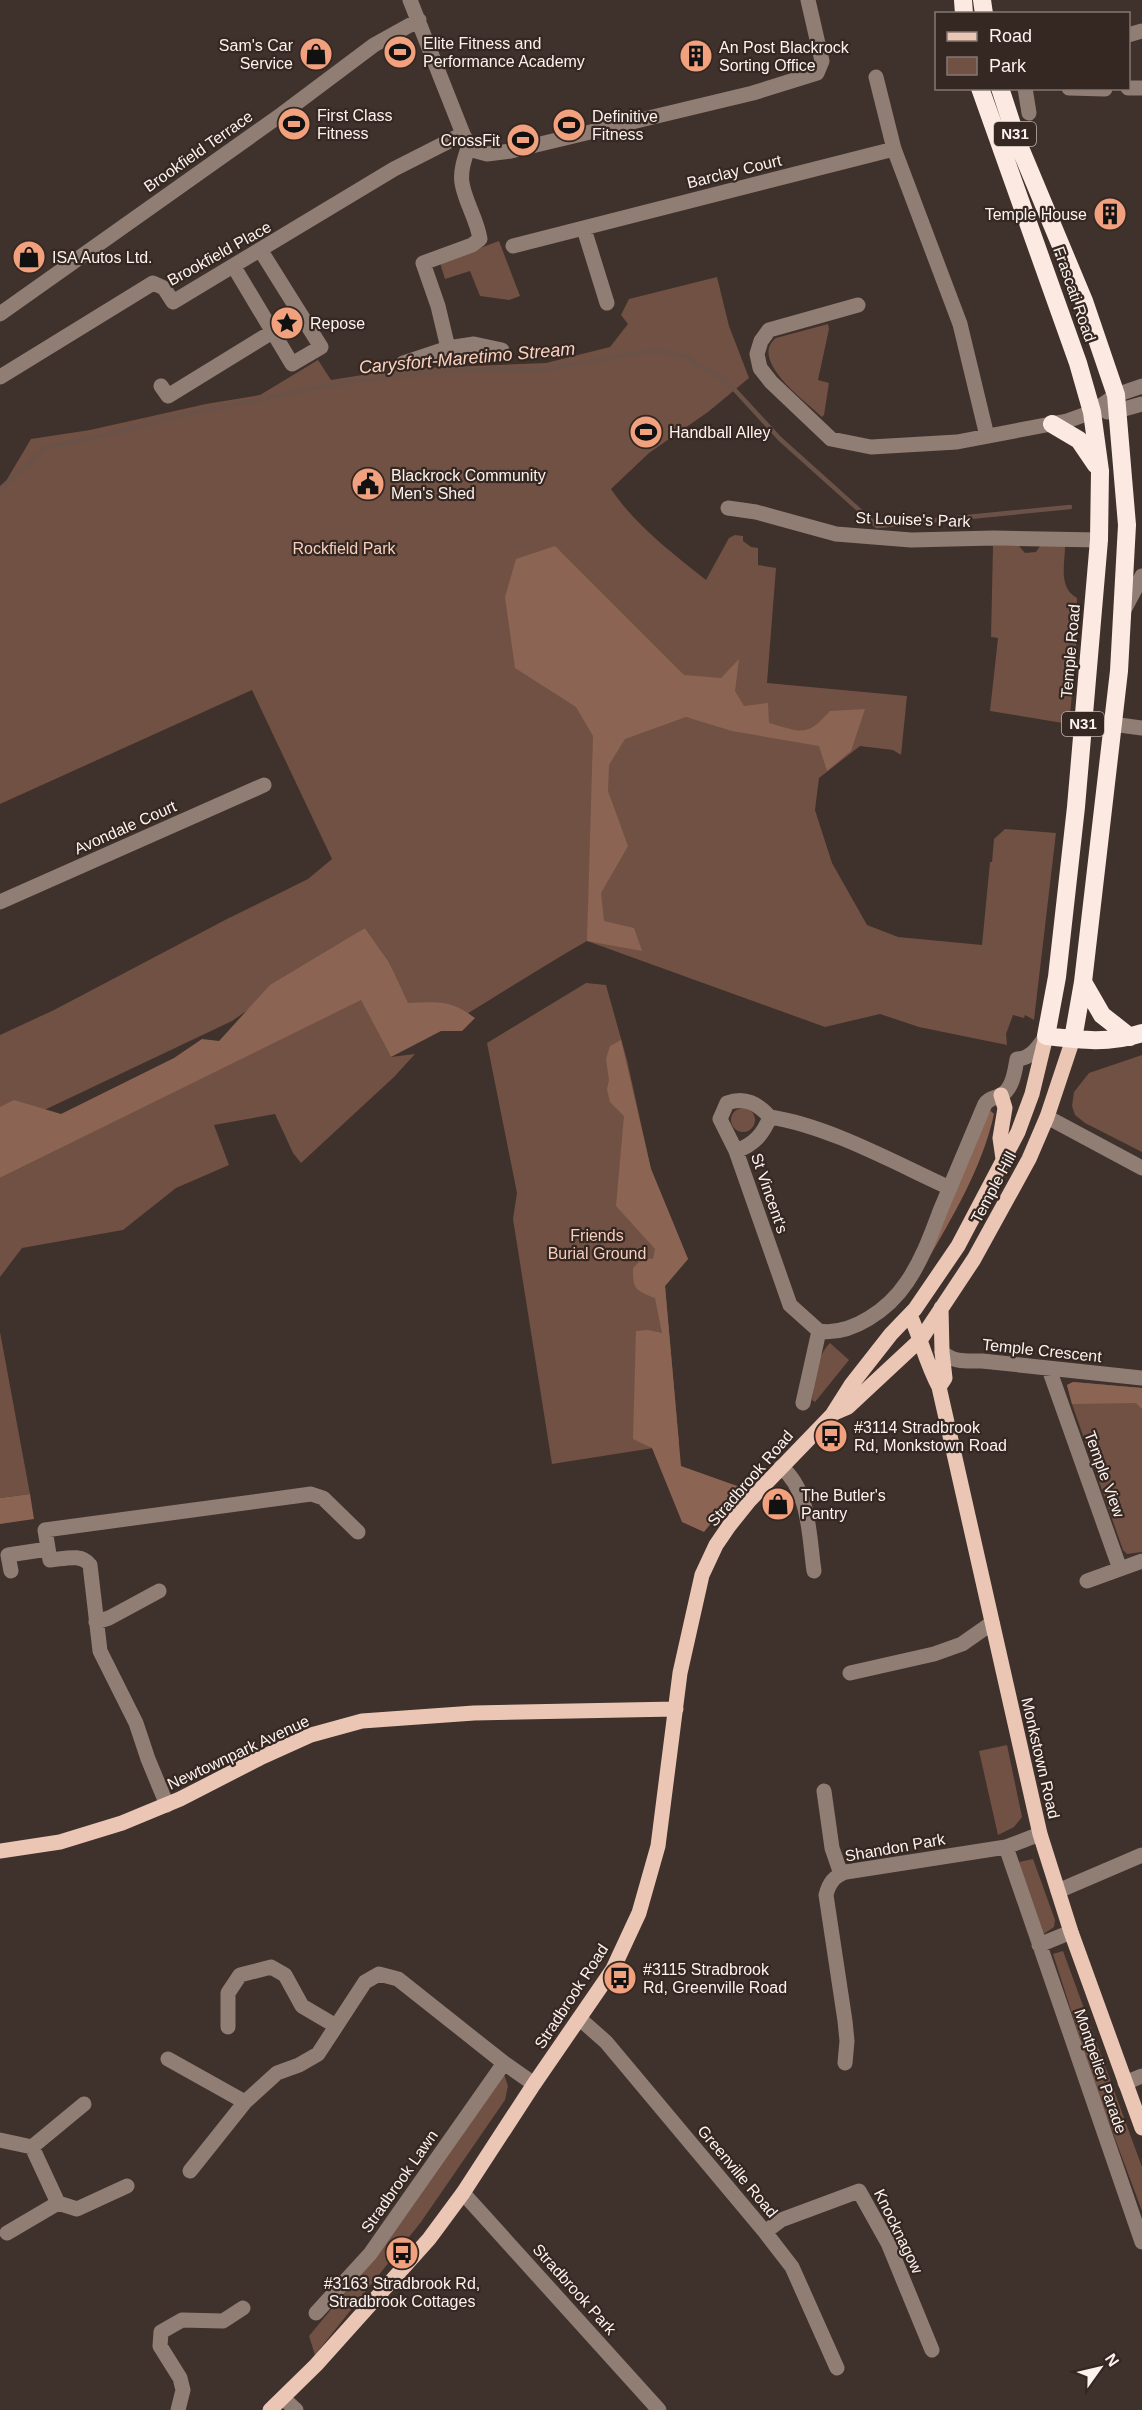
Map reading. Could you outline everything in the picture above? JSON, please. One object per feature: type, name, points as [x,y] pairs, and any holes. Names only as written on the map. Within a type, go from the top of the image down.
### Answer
[{"type":"highway","name":"Frascati Road","points":[[981,90],[995,135],[1061,308],[1092,412]]},
{"type":"highway","name":"Frascati Road","points":[[1001,90],[1018,143],[1084,301],[1116,403]]},
{"type":"highway","name":"N31","points":[[1073,1040],[1083,982],[1113,724],[1122,612],[1127,525],[1116,403]]},
{"type":"highway","name":"Temple Road","points":[[1046,1036],[1058,977],[1076,807],[1099,540],[1100,471],[1092,412]]},
{"type":"highway","points":[[1052,424],[1079,440],[1100,471]]},
{"type":"highway","points":[[1083,982],[1102,1015],[1136,1035]]},
{"type":"highway","points":[[1046,1036],[1105,1041],[1136,1035]]},
{"type":"main road","name":"Temple Hill","points":[[912,1312],[958,1246],[1018,1132],[1032,1094],[1046,1036]]},
{"type":"main road","name":"Temple Hill","points":[[921,1339],[974,1259],[1029,1159],[1047,1118],[1073,1040]]},
{"type":"main road","points":[[1001,1095],[1005,1108],[1000,1138],[1003,1159]]},
{"type":"main road","name":"Monkstown Road","points":[[939,1387],[945,1378],[941,1308]]},
{"type":"main road","name":"Monkstown Road","points":[[912,1312],[928,1367],[939,1387],[1040,1834],[1071,1932],[1142,2127]]},
{"type":"main road","name":"Stradbrook Road","points":[[270,2410],[284,2399],[397,2276],[464,2193],[534,2084],[613,1969],[635,1921],[658,1846],[687,1637],[702,1575],[716,1545],[729,1526],[781,1467],[832,1415],[851,1385],[891,1334],[912,1312]]},
{"type":"main road","name":"Stradbrook Road","points":[[832,1415],[848,1407],[921,1339]]},
{"type":"main road","name":"Newtownpark Avenue","points":[[0,1851],[60,1842],[123,1823],[168,1804],[311,1735],[362,1721],[474,1713],[676,1709]]},
{"type":"street","points":[[410,0],[466,139],[476,151],[487,154],[511,151],[753,93],[817,73],[822,61],[808,0]]},
{"type":"street","name":"Brookfield Terrace","points":[[0,314],[282,114],[374,45],[419,20]]},
{"type":"street","points":[[876,77],[894,149],[960,324],[987,435]]},
{"type":"street","points":[[1025,90],[1029,113]]},
{"type":"street","points":[[448,348],[438,306],[423,263],[472,245],[480,239],[478,227],[462,184],[466,139]]},
{"type":"street","name":"Brookfield Place","points":[[0,377],[153,283],[164,288],[173,302],[394,169],[466,139]]},
{"type":"street","name":"Barclay Court","points":[[513,246],[894,149]]},
{"type":"street","points":[[584,229],[608,303]]},
{"type":"street","points":[[234,267],[292,364],[321,347],[261,251]]},
{"type":"street","points":[[858,305],[769,330],[761,341],[757,354],[760,368],[771,382],[831,439],[871,447],[957,442],[1067,421],[1116,403],[1142,386]]},
{"type":"street","points":[[161,386],[168,396],[272,332]]},
{"type":"street","points":[[403,363],[448,348],[474,344],[502,350]]},
{"type":"street","points":[[1116,403],[1142,404]]},
{"type":"street","name":"St Louise's Park","points":[[728,508],[756,512],[836,534],[911,540],[993,538],[1099,540]]},
{"type":"street","points":[[1122,612],[1142,576]]},
{"type":"street","points":[[1113,724],[1142,728]]},
{"type":"street","name":"Avondale Court","points":[[0,902],[264,785]]},
{"type":"street","points":[[803,1403],[819,1331],[841,1332],[858,1324],[894,1297],[916,1267],[984,1104],[994,1096],[1001,1095],[1008,1088],[1017,1059],[1032,1054],[1046,1036]]},
{"type":"street","points":[[736,1151],[720,1119],[727,1104],[739,1099],[759,1105],[771,1117],[795,1121],[869,1151],[950,1188]]},
{"type":"street","name":"St Vincent's","points":[[771,1117],[763,1134],[748,1147],[736,1151],[790,1305],[819,1331]]},
{"type":"street","points":[[1047,1118],[1070,1128],[1142,1168]]},
{"type":"street","name":"Temple Crescent","points":[[942,1352],[948,1358],[956,1361],[982,1361],[1142,1378]]},
{"type":"street","name":"Temple View","points":[[1049,1369],[1120,1569]]},
{"type":"street","points":[[781,1467],[791,1476],[802,1494],[814,1571]]},
{"type":"street","points":[[168,1804],[148,1760],[136,1723],[100,1651],[90,1565],[86,1560],[78,1558],[50,1560],[45,1530],[311,1494],[323,1498],[358,1532]]},
{"type":"street","points":[[11,1572],[8,1555],[48,1549]]},
{"type":"street","points":[[1087,1581],[1142,1561]]},
{"type":"street","points":[[96,1622],[116,1615],[159,1591]]},
{"type":"street","points":[[850,1672],[934,1654],[962,1644],[992,1623]]},
{"type":"street","points":[[824,1791],[832,1848],[841,1874]]},
{"type":"street","name":"Shandon Park","points":[[845,2063],[847,2041],[826,1895],[829,1885],[841,1874],[1006,1847],[1040,1834]]},
{"type":"street","name":"Montpelier Parade","points":[[1006,1847],[1142,2242]]},
{"type":"street","points":[[1058,1891],[1142,1855]]},
{"type":"street","points":[[1039,1945],[1071,1932]]},
{"type":"street","points":[[228,2027],[228,1993],[240,1975],[271,1967],[285,1975],[302,2006],[336,2026]]},
{"type":"street","points":[[190,2171],[245,2102],[277,2073],[299,2066],[318,2054],[365,1982],[379,1974],[398,1979],[534,2084]]},
{"type":"street","name":"Greenville Road","points":[[580,2019],[606,2042],[792,2267],[837,2368]]},
{"type":"street","points":[[168,2059],[245,2102]]},
{"type":"street","name":"Stradbrook Lawn","points":[[316,2313],[370,2254],[504,2063]]},
{"type":"street","points":[[1125,2083],[1142,2076]]},
{"type":"street","points":[[32,2147],[84,2104]]},
{"type":"street","points":[[0,2140],[32,2147]]},
{"type":"street","points":[[32,2147],[58,2203],[77,2209],[127,2186]]},
{"type":"street","name":"Knocknagow","points":[[765,2232],[781,2220],[859,2191],[888,2243],[932,2350]]},
{"type":"street","name":"Stradbrook Park","points":[[464,2193],[659,2410]]},
{"type":"street","points":[[7,2233],[58,2203]]},
{"type":"street","points":[[178,2410],[183,2390],[180,2378],[160,2346],[161,2332],[182,2320],[223,2320],[243,2308]]},
{"type":"street","points":[[284,2399],[296,2410]]},
{"type":"green space","points":[[499,241],[520,296],[509,300],[480,296],[470,271],[445,279],[440,263]]},
{"type":"green space","name":"Rockfield Park","points":[[717,277],[729,326],[749,378],[708,412],[649,453],[611,489],[643,527],[706,580],[729,538],[735,535],[743,536],[743,541],[751,547],[758,548],[758,565],[776,568],[767,683],[907,696],[901,755],[893,750],[860,746],[819,778],[815,810],[832,863],[867,925],[898,937],[982,945],[994,839],[1005,829],[1056,833],[1034,1020],[1025,1015],[1024,1018],[1013,1015],[1006,1034],[1007,1045],[919,1027],[880,1014],[825,1027],[587,941],[422,1041],[389,962],[365,928],[232,1021],[0,1131],[0,1035],[54,1010],[308,879],[332,859],[252,690],[0,804],[0,491],[31,439],[90,430],[206,404],[260,395],[318,360],[331,380],[400,369],[546,363],[610,347],[628,324],[621,315],[629,299]]},
{"type":"green space","points":[[828,324],[829,329],[818,380],[829,383],[822,417],[782,380],[769,358],[769,347],[776,338]]},
{"type":"green space","points":[[993,546],[1019,546],[1025,553],[1036,552],[1040,546],[1065,546],[1065,582],[1071,594],[1077,598],[1076,654],[1069,724],[990,711],[998,638],[991,637]]},
{"type":"green space","name":"Friends Burial Ground","points":[[586,983],[606,985],[627,1060],[651,1169],[688,1259],[665,1286],[679,1444],[552,1464],[513,1219],[517,1193],[487,1043]]},
{"type":"green space","points":[[361,999],[391,1057],[415,1054],[394,1077],[301,1163],[293,1153],[275,1114],[214,1125],[229,1165],[176,1188],[123,1230],[22,1248],[0,1277],[0,1178]]},
{"type":"green space","points":[[1142,1055],[1142,1152],[1085,1123],[1075,1115],[1072,1106],[1074,1092],[1089,1073]]},
{"type":"green space","points":[[743,1108],[748,1109],[754,1115],[754,1125],[748,1131],[743,1132],[738,1131],[732,1125],[731,1120],[732,1115],[738,1109]]},
{"type":"green space","points":[[0,1332],[30,1494],[0,1498]]},
{"type":"green space","points":[[830,1343],[849,1360],[815,1402],[812,1400],[817,1369],[825,1348]]},
{"type":"green space","points":[[1073,1382],[1142,1388],[1142,1552],[1127,1554],[1123,1550],[1072,1404],[1067,1385]]},
{"type":"green space","points":[[1007,1745],[1022,1817],[1014,1827],[998,1835],[979,1751]]},
{"type":"green space","points":[[1033,1859],[1055,1920],[1054,1927],[1042,1935],[1019,1862]]},
{"type":"green space","points":[[1063,1951],[1142,2167],[1142,2211],[1094,2082],[1053,1954]]},
{"type":"green space","points":[[504,2074],[508,2086],[505,2100],[421,2222],[315,2355],[309,2336],[377,2254]]},
{"type":"shaded area","points":[[555,546],[684,675],[721,678],[739,659],[735,691],[744,706],[768,703],[769,723],[789,729],[803,730],[815,726],[830,711],[865,709],[851,751],[827,771],[819,746],[732,731],[686,717],[625,739],[609,765],[608,791],[628,846],[601,893],[604,921],[634,928],[642,951],[587,941],[593,736],[576,707],[515,668],[505,597],[516,559]]},
{"type":"shaded area","points":[[365,928],[389,962],[408,1003],[443,1003],[458,1008],[475,1018],[462,1031],[441,1031],[391,1057],[361,1000],[0,1178],[0,1107],[14,1100],[61,1114],[174,1058],[202,1039],[219,1041],[270,985]]},
{"type":"shaded area","points":[[621,1040],[651,1169],[688,1259],[665,1286],[681,1466],[740,1487],[704,1532],[682,1522],[652,1448],[633,1439],[636,1331],[648,1330],[662,1333],[655,1298],[636,1288],[633,1275],[633,1268],[643,1258],[653,1259],[655,1249],[616,1206],[624,1116],[610,1102],[606,1059],[610,1046]]},
{"type":"shaded area","points":[[991,1111],[994,1114],[989,1134],[974,1173],[956,1211],[925,1265],[988,1113]]},
{"type":"shaded area","points":[[1073,1382],[1142,1388],[1142,1409],[1136,1403],[1072,1404],[1067,1385]]},
{"type":"shaded area","points":[[30,1494],[34,1519],[0,1524],[0,1498]]},
{"type":"waterway","name":"Carysfort-Maretimo Stream","points":[[0,489],[45,448],[106,435],[168,418],[341,383],[444,371],[546,369],[656,350],[689,357],[695,365],[709,370],[734,389],[780,439],[877,526],[1070,507]]},
{"type":"place","name":"Elite Fitness and Performance Academy","points":[[400,52]]},
{"type":"place","name":"Sam's Car Service","points":[[316,54]]},
{"type":"place","name":"An Post Blackrock Sorting Office","points":[[696,56]]},
{"type":"place","name":"First Class Fitness","points":[[294,124]]},
{"type":"place","name":"Definitive Fitness","points":[[569,125]]},
{"type":"place","name":"CrossFit","points":[[523,140]]},
{"type":"place","name":"Temple House","points":[[1110,214]]},
{"type":"place","name":"ISA Autos Ltd.","points":[[29,257]]},
{"type":"place","name":"Repose","points":[[287,323]]},
{"type":"place","name":"Handball Alley","points":[[646,432]]},
{"type":"place","name":"Blackrock Community Men's Shed","points":[[368,484]]},
{"type":"place","name":"#3114 Stradbrook Rd, Monkstown Road","points":[[831,1436]]},
{"type":"place","name":"The Butler's Pantry","points":[[778,1504]]},
{"type":"place","name":"#3115 Stradbrook Rd, Greenville Road","points":[[620,1978]]},
{"type":"place","name":"#3163 Stradbrook Rd, Stradbrook Cottages","points":[[402,2253]]}]
